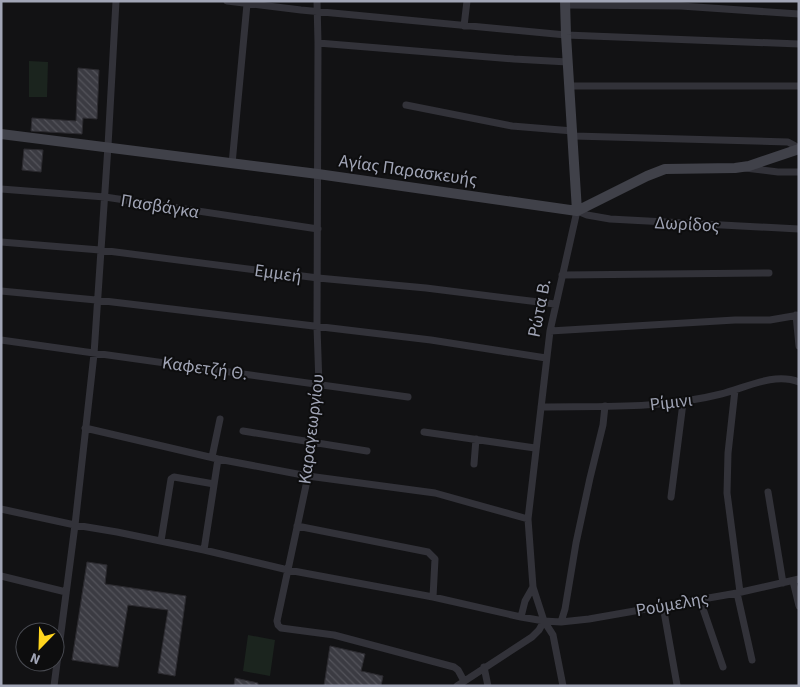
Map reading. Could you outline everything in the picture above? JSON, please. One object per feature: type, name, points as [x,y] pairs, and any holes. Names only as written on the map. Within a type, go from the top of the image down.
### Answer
[{"type":"street","points":[[54,686],[75,525],[94,354],[116,1]]},
{"type":"street","points":[[227,1],[566,35],[799,44]]},
{"type":"street","name":"Καραγεωργίου","points":[[316,1],[318,43],[317,327],[320,384],[308,476],[277,621],[281,628],[334,636],[454,667],[461,674],[464,681]]},
{"type":"street","points":[[464,26],[467,1]]},
{"type":"street","points":[[565,3],[681,6],[799,14]]},
{"type":"street","name":"Ρώτα Β.","points":[[563,686],[553,635],[544,621],[533,587],[528,519],[550,331],[577,211],[565,3]]},
{"type":"street","points":[[232,164],[247,4]]},
{"type":"street","points":[[318,43],[568,62]]},
{"type":"street","points":[[570,86],[799,86]]},
{"type":"street","points":[[406,105],[512,126],[573,133],[788,142],[799,148]]},
{"type":"street","name":"Αγίας Παρασκευής","points":[[1,134],[318,174],[577,211]]},
{"type":"street","points":[[577,211],[665,169],[741,167],[757,164],[799,148]]},
{"type":"street","points":[[741,167],[762,171],[799,172]]},
{"type":"street","name":"Πασβάγκα","points":[[1,189],[105,197],[318,229]]},
{"type":"street","name":"Δωρίδος","points":[[577,211],[610,220],[799,229]]},
{"type":"street","name":"Εμμεή","points":[[1,242],[100,250],[318,278],[426,288],[555,304]]},
{"type":"street","points":[[562,275],[769,273]]},
{"type":"street","points":[[1,291],[96,300],[431,340],[546,358]]},
{"type":"street","points":[[550,331],[735,320],[770,320],[798,315],[799,346]]},
{"type":"street","name":"Καφετζή Θ.","points":[[1,340],[408,397]]},
{"type":"street","name":"Ρίμινι","points":[[541,407],[683,403],[776,379],[790,378],[799,382]]},
{"type":"street","points":[[735,390],[728,453],[727,493],[739,592],[752,660]]},
{"type":"street","points":[[671,497],[683,403]]},
{"type":"street","points":[[561,622],[576,543],[603,425],[605,406]]},
{"type":"street","points":[[204,550],[214,484],[214,458],[220,419]]},
{"type":"street","points":[[85,428],[214,458],[308,476],[435,494],[528,519]]},
{"type":"street","points":[[242,431],[367,451]]},
{"type":"street","points":[[424,432],[535,448]]},
{"type":"street","points":[[474,464],[476,438]]},
{"type":"street","points":[[161,541],[171,479],[174,477],[214,484]]},
{"type":"street","points":[[768,492],[783,583]]},
{"type":"street","name":"Ρούμελης","points":[[1,509],[204,550],[288,570],[434,597],[544,621],[561,622],[589,619],[700,600],[796,580]]},
{"type":"street","points":[[297,526],[428,552],[435,559],[434,597]]},
{"type":"street","points":[[1,576],[66,592]]},
{"type":"street","points":[[796,580],[799,606]]},
{"type":"street","points":[[521,617],[525,601],[533,587]]},
{"type":"street","points":[[700,600],[723,667]]},
{"type":"street","points":[[663,606],[677,685]]},
{"type":"street","points":[[457,686],[532,637],[544,621]]},
{"type":"street","points":[[484,668],[488,686]]},
{"type":"shaded area","points":[[29,61],[48,62],[47,97],[29,97]]},
{"type":"shaded area","points":[[248,635],[275,640],[270,676],[243,671]]},
{"type":"building","points":[[78,68],[99,70],[97,119],[83,118],[82,134],[31,131],[32,118],[76,121]]},
{"type":"building","points":[[24,149],[43,150],[41,172],[22,170]]},
{"type":"building","points":[[87,562],[107,565],[105,584],[186,596],[175,676],[158,673],[168,610],[128,605],[118,667],[72,660]]},
{"type":"building","points":[[330,646],[365,654],[361,671],[383,676],[381,686],[324,686]]},
{"type":"building","points":[[235,678],[258,683],[258,686],[234,686]]}]
